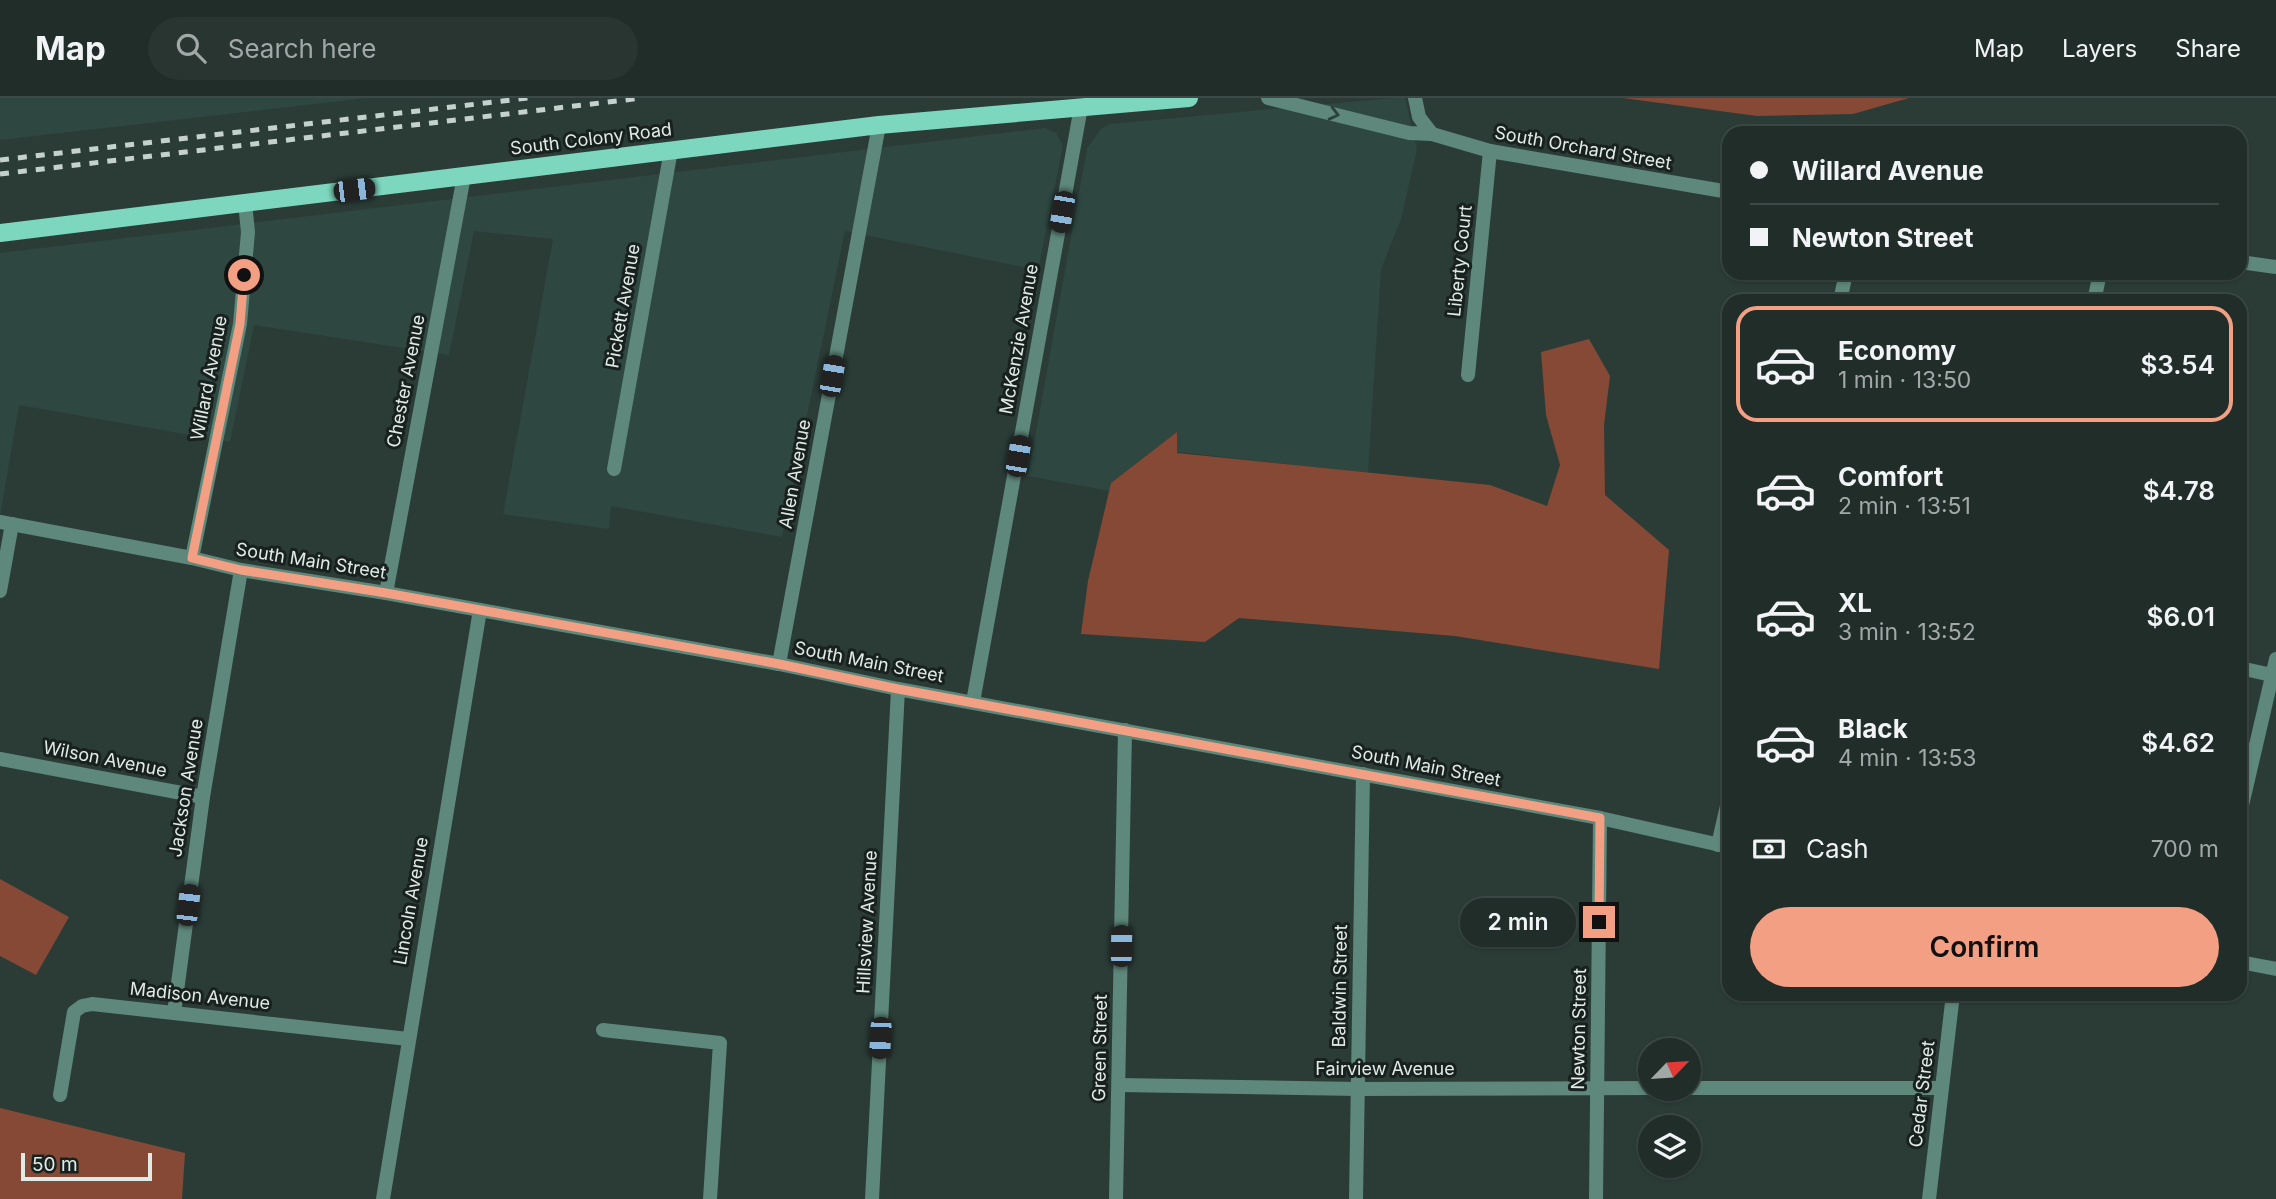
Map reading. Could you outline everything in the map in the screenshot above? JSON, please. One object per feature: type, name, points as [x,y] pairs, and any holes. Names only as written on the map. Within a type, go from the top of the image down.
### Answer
[{"type":"main road","name":"South Colony Road","points":[[0,233],[879,125],[1189,98]]},
{"type":"street","name":"South Orchard Street","points":[[1268,98],[1409,133],[1432,134],[1490,151],[1722,191]]},
{"type":"street","points":[[1415,98],[1419,117],[1432,134]]},
{"type":"street","name":"McKenzie Avenue","points":[[973,702],[1081,107]]},
{"type":"street","name":"Allen Avenue","points":[[779,664],[879,125]]},
{"type":"street","name":"Pickett Avenue","points":[[614,469],[671,150]]},
{"type":"street","name":"Liberty Court","points":[[1468,375],[1490,151]]},
{"type":"street","name":"Chester Avenue","points":[[386,593],[464,176]]},
{"type":"street","name":"Willard Avenue","points":[[192,558],[240,324],[248,232],[245,203]]},
{"type":"street","points":[[2247,263],[2276,267]]},
{"type":"street","points":[[0,591],[6,523]]},
{"type":"street","name":"South Main Street","points":[[6,523],[192,558],[241,570],[386,593],[779,664],[898,689],[1600,818],[1722,846]]},
{"type":"street","name":"Jackson Avenue","points":[[174,1013],[203,797],[241,570]]},
{"type":"street","name":"Lincoln Avenue","points":[[383,1199],[480,610]]},
{"type":"street","points":[[2247,786],[2276,659]]},
{"type":"street","points":[[2247,670],[2274,676]]},
{"type":"street","name":"Hillsview Avenue","points":[[872,1199],[898,689]]},
{"type":"street","name":"Green Street","points":[[1116,1199],[1125,730]]},
{"type":"street","name":"Wilson Avenue","points":[[0,759],[203,797]]},
{"type":"street","name":"Baldwin Street","points":[[1356,1199],[1363,774]]},
{"type":"street","name":"Newton Street","points":[[1596,1199],[1600,818]]},
{"type":"street","points":[[2247,963],[2276,969]]},
{"type":"street","name":"Cedar Street","points":[[1929,1199],[1952,1001]]},
{"type":"street","name":"Madison Avenue","points":[[60,1095],[74,1012],[82,1006],[92,1004],[408,1039]]},
{"type":"street","points":[[603,1030],[720,1043],[710,1199]]},
{"type":"street","name":"Fairview Avenue","points":[[1119,1085],[1638,1088]]},
{"type":"street","points":[[1701,1088],[1941,1088]]},
{"type":"shaded area","points":[[0,98],[367,98],[0,140]]},
{"type":"shaded area","points":[[1405,98],[1417,149],[1401,219],[1381,269],[1368,473],[1177,452],[1177,433],[1111,483],[1109,491],[1028,476],[1087,148],[1102,128],[1110,124]]},
{"type":"shaded area","points":[[1623,98],[1909,98],[1853,114],[1757,116]]},
{"type":"shaded area","points":[[1045,128],[1056,133],[1063,146],[1038,270],[845,231],[782,537],[611,506],[609,529],[503,514],[553,239],[474,231],[449,355],[254,325],[230,442],[19,405],[0,516],[0,253]]},
{"type":"shaded area","points":[[1589,339],[1610,376],[1604,425],[1605,495],[1669,550],[1659,669],[1455,636],[1239,618],[1205,642],[1081,634],[1088,581],[1111,483],[1177,432],[1177,453],[1490,485],[1547,506],[1560,465],[1546,415],[1541,352]]},
{"type":"shaded area","points":[[0,879],[69,917],[36,975],[0,956]]},
{"type":"shaded area","points":[[0,1108],[185,1153],[182,1199],[0,1199]]},
{"type":"railway","points":[[0,160],[528,98]]},
{"type":"railway","points":[[0,174],[642,98]]},
{"type":"route","points":[[244,275],[240,324],[192,558],[241,570],[386,593],[779,664],[898,689],[1600,818],[1599,922]]}]
